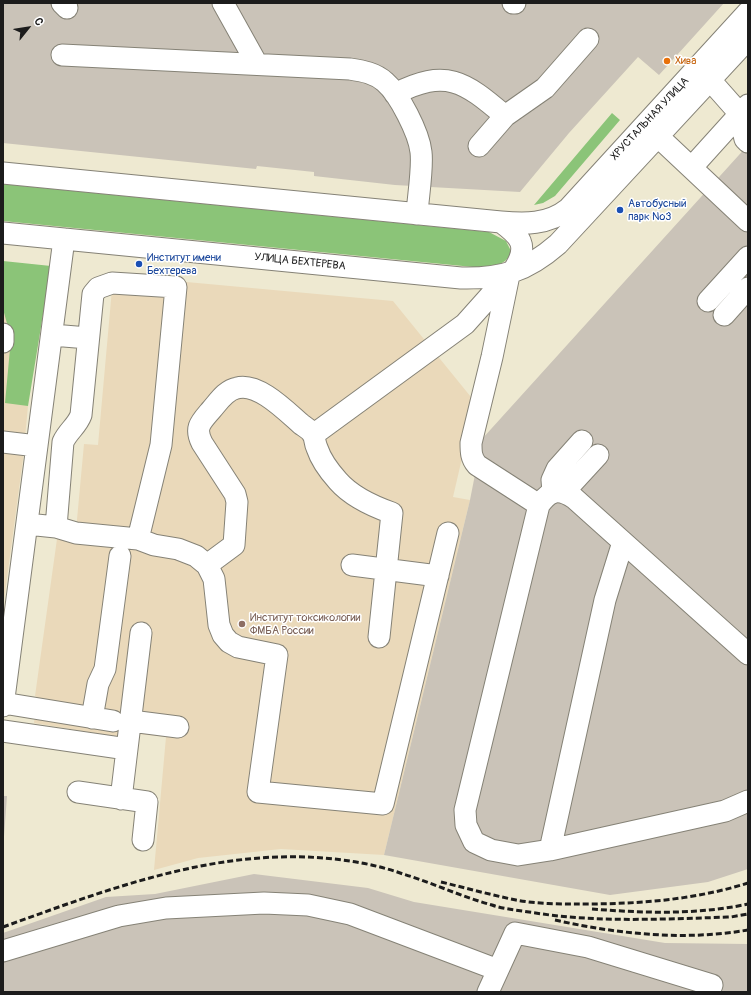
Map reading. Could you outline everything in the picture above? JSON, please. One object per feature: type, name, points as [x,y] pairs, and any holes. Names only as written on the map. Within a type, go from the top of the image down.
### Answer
[{"type":"street","points":[[223,3],[257,64]]},
{"type":"street","name":"ХРУСТАЛЬНАЯ УЛИЦА","points":[[573,216],[703,74],[748,12]]},
{"type":"street","points":[[479,146],[505,116],[545,88],[588,39]]},
{"type":"street","name":"ХРУСТАЛЬНАЯ УЛИЦА","points":[[703,74],[748,39]]},
{"type":"street","points":[[62,55],[350,69],[369,72],[385,82],[395,94],[417,136],[422,153],[417,214]]},
{"type":"street","points":[[703,74],[746,115],[745,139],[748,142]]},
{"type":"street","points":[[395,94],[414,84],[434,80],[454,81],[475,91],[505,116]]},
{"type":"street","points":[[692,168],[746,115]]},
{"type":"street","points":[[652,131],[748,221]]},
{"type":"street","points":[[3,173],[501,222],[531,223],[573,216]]},
{"type":"street","name":"УЛИЦА БЕХТЕРЕВА","points":[[3,233],[461,278],[485,279],[509,274],[527,266],[546,254],[573,216]]},
{"type":"street","points":[[313,435],[465,324],[509,274],[521,258],[522,247],[519,238],[501,222]]},
{"type":"street","points":[[64,239],[3,704],[92,718],[178,727]]},
{"type":"street","points":[[708,301],[748,257]]},
{"type":"street","points":[[509,274],[492,357],[471,443],[473,461],[477,465],[552,496],[574,498],[748,654]]},
{"type":"street","points":[[56,527],[63,442],[67,434],[79,422],[81,415],[93,294],[98,288],[112,282],[176,287],[161,445],[138,539]]},
{"type":"street","points":[[724,315],[748,288]]},
{"type":"street","points":[[3,334],[3,342]]},
{"type":"street","points":[[52,335],[88,338]]},
{"type":"street","points":[[207,565],[234,545],[237,502],[198,435],[198,428],[202,421],[227,392],[242,387],[261,393],[278,404],[313,435],[331,487],[354,495],[372,506],[392,513],[379,637]]},
{"type":"street","points":[[582,441],[557,469],[552,480],[552,496],[466,810],[466,825],[474,842],[491,850],[518,855],[550,850],[725,811],[748,801]]},
{"type":"street","points":[[3,442],[37,446]]},
{"type":"street","points":[[552,496],[598,455]]},
{"type":"street","points":[[27,524],[56,527],[76,533],[138,539],[154,545],[178,549],[196,556],[207,565],[214,579],[219,625],[223,635],[229,642],[238,647],[278,655],[258,792],[384,804],[448,534]]},
{"type":"street","points":[[550,850],[605,600],[623,542]]},
{"type":"street","points":[[92,718],[98,684],[105,670],[120,556]]},
{"type":"street","points":[[352,565],[438,576]]},
{"type":"street","points":[[121,799],[127,749],[122,721],[141,633]]},
{"type":"street","points":[[3,731],[127,749]]},
{"type":"street","points":[[78,792],[147,802],[143,840]]},
{"type":"street","points":[[3,950],[119,916],[166,908],[264,903],[293,904],[308,905],[350,914],[498,970]]},
{"type":"street","points":[[488,992],[515,933],[588,947],[632,960],[712,985],[709,992]]},
{"type":"shaded area","points":[[3,3],[724,3],[659,75],[638,57],[569,133],[520,192],[395,185],[314,176],[314,172],[257,166],[256,169],[3,143]]},
{"type":"shaded area","name":"Автобусный парк №3","points":[[748,145],[748,869],[708,882],[610,895],[384,855],[470,500],[482,439]]},
{"type":"shaded area","points":[[3,261],[28,406],[23,459],[3,608]]},
{"type":"shaded area","name":"Институт токсикологии ФМБА России","points":[[143,278],[393,301],[475,402],[453,497],[470,500],[384,855],[281,849],[198,858],[154,870],[166,737],[138,734],[118,737],[34,723],[37,697],[35,696],[57,539],[75,541],[84,444],[98,445],[112,289]]},
{"type":"shaded area","points":[[3,796],[7,796],[3,850]]},
{"type":"shaded area","points":[[254,874],[368,888],[414,902],[665,943],[748,944],[748,992],[3,992],[3,933],[106,897],[155,894]]},
{"type":"green space","points":[[612,113],[620,120],[555,196],[543,203],[534,205]]},
{"type":"green space","points":[[3,184],[489,232],[506,241],[511,251],[509,257],[501,264],[473,267],[3,221]]},
{"type":"green space","points":[[3,261],[51,266],[28,406],[5,403],[11,338],[3,309]]},
{"type":"railway","points":[[3,927],[81,899],[160,875],[200,866],[241,860],[282,857],[323,858],[374,866],[496,906],[554,915],[604,919],[655,919],[731,917],[748,914]]},
{"type":"railway","points":[[441,882],[516,900],[541,903],[574,904],[603,904],[666,900],[728,889],[748,883]]},
{"type":"railway","points":[[592,909],[670,912],[729,908],[748,904]]},
{"type":"railway","points":[[555,920],[602,929],[651,934],[700,935],[748,930]]},
{"type":"place","name":"Хива","points":[[667,61]]},
{"type":"place","name":"Автобусный парк №3","points":[[620,210]]},
{"type":"place","name":"Институт имени Бехтерева","points":[[139,264]]},
{"type":"place","name":"Институт токсикологии ФМБА России","points":[[242,624]]}]
